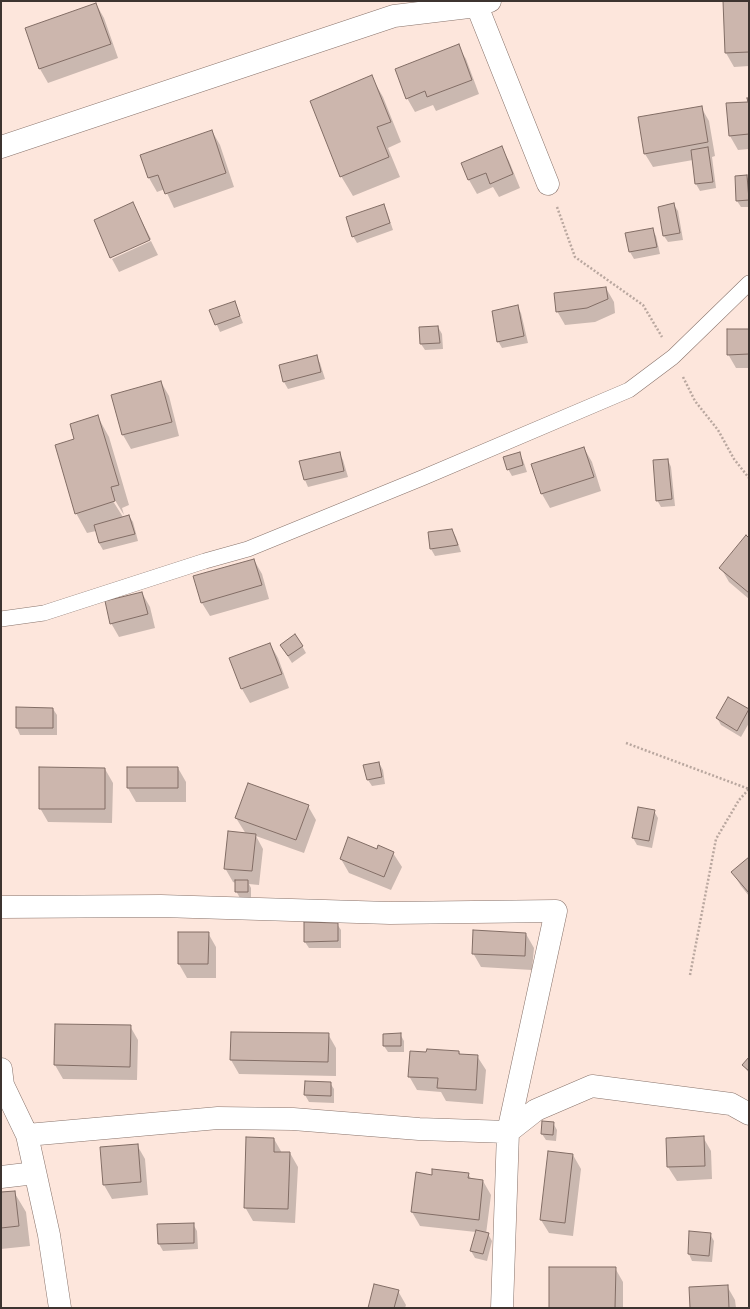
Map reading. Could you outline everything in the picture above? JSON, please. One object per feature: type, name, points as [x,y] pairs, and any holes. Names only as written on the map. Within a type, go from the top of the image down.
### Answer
[{"type":"street","points":[[1,147],[394,16],[484,3],[548,184]]},
{"type":"street","points":[[1,907],[161,906],[390,913],[556,911],[508,1132],[502,1308]]},
{"type":"street","points":[[2,1078],[27,1135],[49,1235],[60,1308]]},
{"type":"street","points":[[27,1135],[218,1118],[294,1119],[419,1130],[508,1132],[536,1110],[592,1086],[731,1104],[749,1114]]},
{"type":"street","points":[[1,1177],[35,1173]]},
{"type":"lane","points":[[1,619],[44,613],[204,561],[248,549],[422,478],[629,390],[673,357],[749,282]]},
{"type":"path","points":[[548,184],[575,257],[642,305],[673,357],[695,401],[718,430],[734,459],[749,478]]},
{"type":"path","points":[[626,744],[749,789],[739,800],[716,839],[690,975]]},
{"type":"building","points":[[723,1],[749,1],[749,52],[725,53]]},
{"type":"building","points":[[96,3],[111,44],[39,69],[25,28]]},
{"type":"building","points":[[459,44],[472,80],[427,97],[425,91],[406,99],[395,69]]},
{"type":"building","points":[[372,75],[391,122],[377,127],[389,157],[340,177],[310,101]]},
{"type":"building","points":[[747,98],[749,98],[749,134],[729,136],[726,103],[748,102]]},
{"type":"building","points":[[702,106],[708,142],[644,154],[638,117]]},
{"type":"building","points":[[212,130],[226,173],[165,194],[158,175],[148,178],[140,155]]},
{"type":"building","points":[[502,146],[513,174],[490,184],[486,173],[468,180],[461,163]]},
{"type":"building","points":[[708,147],[713,182],[695,184],[691,150]]},
{"type":"building","points":[[747,175],[749,200],[736,201],[735,176]]},
{"type":"building","points":[[133,202],[150,240],[110,258],[94,220]]},
{"type":"building","points":[[674,203],[680,233],[663,236],[658,207]]},
{"type":"building","points":[[384,204],[390,223],[352,237],[346,217]]},
{"type":"building","points":[[653,228],[657,247],[629,252],[625,233]]},
{"type":"building","points":[[606,287],[608,299],[587,308],[556,312],[554,293]]},
{"type":"building","points":[[235,301],[240,316],[215,325],[209,310]]},
{"type":"building","points":[[518,305],[524,336],[497,342],[492,311]]},
{"type":"building","points":[[438,326],[440,343],[420,344],[419,327]]},
{"type":"building","points":[[727,329],[749,329],[749,354],[727,355]]},
{"type":"building","points":[[317,355],[321,372],[283,382],[279,365]]},
{"type":"building","points":[[161,381],[172,422],[122,435],[111,395]]},
{"type":"building","points":[[98,415],[119,485],[111,487],[115,501],[75,514],[55,445],[74,439],[70,424]]},
{"type":"building","points":[[584,447],[594,477],[541,494],[531,464]]},
{"type":"building","points":[[340,452],[344,471],[304,480],[299,461]]},
{"type":"building","points":[[520,452],[523,465],[507,470],[503,457]]},
{"type":"building","points":[[668,459],[672,499],[656,501],[653,460]]},
{"type":"building","points":[[129,515],[135,534],[99,543],[94,525]]},
{"type":"building","points":[[452,529],[458,545],[430,549],[428,532]]},
{"type":"building","points":[[746,535],[749,538],[749,593],[719,568]]},
{"type":"building","points":[[254,559],[262,585],[201,603],[193,576]]},
{"type":"building","points":[[142,592],[148,614],[110,624],[105,601]]},
{"type":"building","points":[[295,634],[303,646],[288,656],[280,645]]},
{"type":"building","points":[[270,643],[282,674],[241,689],[229,658]]},
{"type":"building","points":[[728,697],[749,709],[737,731],[716,718]]},
{"type":"building","points":[[16,707],[53,708],[53,728],[16,728]]},
{"type":"building","points":[[379,762],[382,777],[367,780],[363,765]]},
{"type":"building","points":[[39,767],[105,768],[105,809],[39,809]]},
{"type":"building","points":[[127,767],[178,767],[178,788],[127,788]]},
{"type":"building","points":[[248,783],[309,805],[296,840],[235,818]]},
{"type":"building","points":[[638,807],[655,810],[649,841],[632,838]]},
{"type":"building","points":[[228,831],[256,834],[252,871],[224,869]]},
{"type":"building","points":[[348,837],[377,849],[378,845],[394,852],[384,877],[340,859]]},
{"type":"building","points":[[749,857],[749,893],[731,872]]},
{"type":"building","points":[[235,880],[248,880],[248,892],[235,892]]},
{"type":"building","points":[[304,922],[338,923],[338,941],[304,942]]},
{"type":"building","points":[[473,930],[526,933],[525,956],[472,954]]},
{"type":"building","points":[[178,932],[209,932],[208,964],[178,964]]},
{"type":"building","points":[[55,1024],[131,1025],[130,1067],[54,1065]]},
{"type":"building","points":[[231,1032],[329,1033],[328,1062],[230,1060]]},
{"type":"building","points":[[401,1033],[401,1046],[383,1046],[383,1034]]},
{"type":"building","points":[[427,1049],[459,1051],[459,1054],[478,1055],[476,1090],[437,1088],[438,1078],[408,1077],[410,1051],[426,1052]]},
{"type":"building","points":[[749,1057],[749,1071],[742,1065]]},
{"type":"building","points":[[305,1081],[331,1082],[331,1096],[304,1095]]},
{"type":"building","points":[[542,1121],[554,1122],[553,1135],[541,1134]]},
{"type":"building","points":[[704,1136],[705,1166],[667,1167],[666,1138]]},
{"type":"building","points":[[246,1137],[274,1138],[274,1152],[290,1152],[288,1209],[244,1208]]},
{"type":"building","points":[[138,1144],[141,1182],[103,1185],[100,1147]]},
{"type":"building","points":[[548,1151],[573,1154],[565,1223],[540,1220]]},
{"type":"building","points":[[432,1169],[469,1173],[468,1178],[483,1180],[479,1220],[411,1212],[416,1172],[432,1175]]},
{"type":"building","points":[[15,1191],[19,1226],[1,1228],[1,1192]]},
{"type":"building","points":[[194,1223],[194,1243],[158,1244],[157,1224]]},
{"type":"building","points":[[476,1230],[489,1233],[483,1254],[470,1251]]},
{"type":"building","points":[[689,1231],[711,1233],[709,1256],[688,1254]]},
{"type":"building","points":[[549,1267],[616,1267],[615,1308],[549,1308]]},
{"type":"building","points":[[374,1284],[399,1290],[394,1308],[368,1308]]},
{"type":"building","points":[[728,1285],[729,1308],[690,1308],[689,1287]]}]
